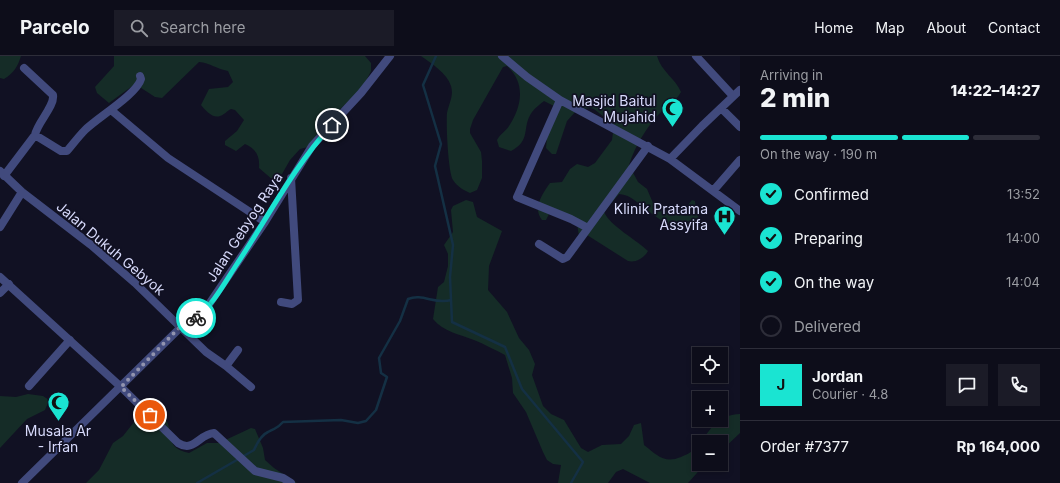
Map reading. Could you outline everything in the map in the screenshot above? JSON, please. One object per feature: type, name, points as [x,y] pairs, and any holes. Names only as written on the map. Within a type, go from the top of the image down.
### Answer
[{"type":"street","name":"Jalan Gebyog Raya","points":[[22,483],[121,387],[180,327],[203,313],[265,222],[312,146],[361,93],[390,56]]},
{"type":"street","points":[[502,56],[527,77],[560,100],[670,159],[740,211]]},
{"type":"street","points":[[696,56],[733,96]]},
{"type":"street","name":"Jalan Dukuh Gebyok","points":[[24,68],[53,95],[53,100],[36,129],[35,135],[2,173],[22,192],[91,245],[135,283],[206,352],[226,366],[251,387]]},
{"type":"street","points":[[35,135],[61,151],[67,151],[85,130],[111,110],[138,84],[141,79],[140,76]]},
{"type":"street","points":[[670,159],[740,90]]},
{"type":"street","points":[[560,100],[517,198],[571,219],[588,228]]},
{"type":"street","points":[[721,108],[740,127]]},
{"type":"street","points":[[111,110],[168,158],[265,222]]},
{"type":"street","points":[[539,244],[565,259],[648,146]]},
{"type":"street","points":[[713,191],[740,160]]},
{"type":"street","points":[[281,302],[292,304],[298,300],[291,178]]},
{"type":"street","points":[[0,227],[22,192]]},
{"type":"street","points":[[0,277],[121,387],[183,446],[190,446],[210,433],[214,433],[255,471],[283,478],[291,483]]},
{"type":"street","points":[[0,293],[9,284]]},
{"type":"street","points":[[30,386],[70,340]]},
{"type":"street","points":[[226,366],[238,350]]},
{"type":"green space","points":[[0,56],[21,56],[15,69],[4,79],[0,78]]},
{"type":"green space","points":[[114,56],[365,56],[371,63],[371,71],[363,87],[328,121],[308,147],[300,149],[290,160],[282,174],[273,180],[259,168],[258,156],[252,148],[245,144],[236,151],[225,145],[225,141],[237,131],[244,120],[235,110],[231,109],[217,117],[209,114],[201,105],[209,89],[228,87],[233,82],[228,71],[199,62],[162,98],[155,97],[135,84],[109,103],[97,93],[95,87],[114,66]]},
{"type":"green space","points":[[421,56],[657,56],[662,66],[681,92],[646,130],[629,165],[638,182],[647,189],[653,203],[669,212],[687,206],[692,200],[695,201],[696,212],[703,226],[687,221],[672,227],[628,196],[619,194],[604,212],[618,228],[648,251],[640,259],[628,261],[587,235],[579,236],[577,224],[551,210],[546,220],[542,220],[539,215],[538,206],[550,183],[562,182],[570,169],[577,164],[588,167],[595,163],[612,140],[614,125],[594,109],[590,108],[577,110],[567,121],[556,154],[552,154],[546,148],[547,137],[558,112],[554,106],[544,101],[532,112],[527,123],[522,143],[511,151],[499,147],[497,140],[508,128],[517,111],[520,95],[517,80],[507,66],[503,67],[473,120],[470,129],[470,133],[481,152],[482,178],[477,190],[470,193],[463,189],[453,180],[449,158],[447,113],[452,96],[451,86],[443,73]]},
{"type":"green space","points":[[466,200],[473,202],[477,217],[502,231],[489,266],[488,290],[507,312],[519,338],[529,350],[535,364],[532,375],[543,406],[551,414],[564,420],[581,448],[588,452],[602,445],[621,444],[629,436],[634,425],[641,423],[644,445],[657,455],[665,459],[675,459],[684,456],[692,451],[692,471],[699,471],[688,483],[650,483],[623,469],[616,472],[608,483],[558,483],[561,465],[553,464],[547,460],[526,412],[513,393],[512,378],[505,355],[478,342],[447,330],[433,319],[438,287],[444,282],[448,266],[448,254],[444,245],[453,232],[451,210],[453,206]]},
{"type":"green space","points":[[28,394],[43,396],[49,400],[45,410],[27,419],[0,448],[0,396],[16,397]]},
{"type":"green space","points":[[146,414],[160,415],[164,417],[169,426],[172,442],[180,450],[189,453],[207,443],[219,443],[251,428],[255,429],[263,448],[265,460],[274,468],[297,483],[86,483],[99,470],[113,443],[123,436],[138,417]]},
{"type":"green space","points":[[740,414],[740,433],[728,444],[728,435],[706,435],[712,427],[728,427],[728,417]]},
{"type":"waterway","points":[[436,56],[423,85],[441,144],[435,166],[453,245],[450,277],[452,322],[505,347],[522,389],[583,462],[571,483]]},
{"type":"waterway","points":[[197,483],[254,450],[263,435],[283,422],[341,420],[358,423],[366,421],[376,410],[387,377],[381,373],[379,358],[400,321],[408,299],[419,297],[440,301],[451,300]]},
{"type":"way so far","points":[[150,415],[121,387],[180,327],[196,318]]},
{"type":"place","name":"Masjid Baitul Mujahid","points":[[672,128]]},
{"type":"place","name":"Klinik Pratama Assyifa","points":[[724,236]]},
{"type":"place","name":"Musala Ar - Irfan","points":[[58,422]]},
{"type":"route","points":[[196,318],[203,313],[226,280],[265,222],[312,146],[332,125]]}]
